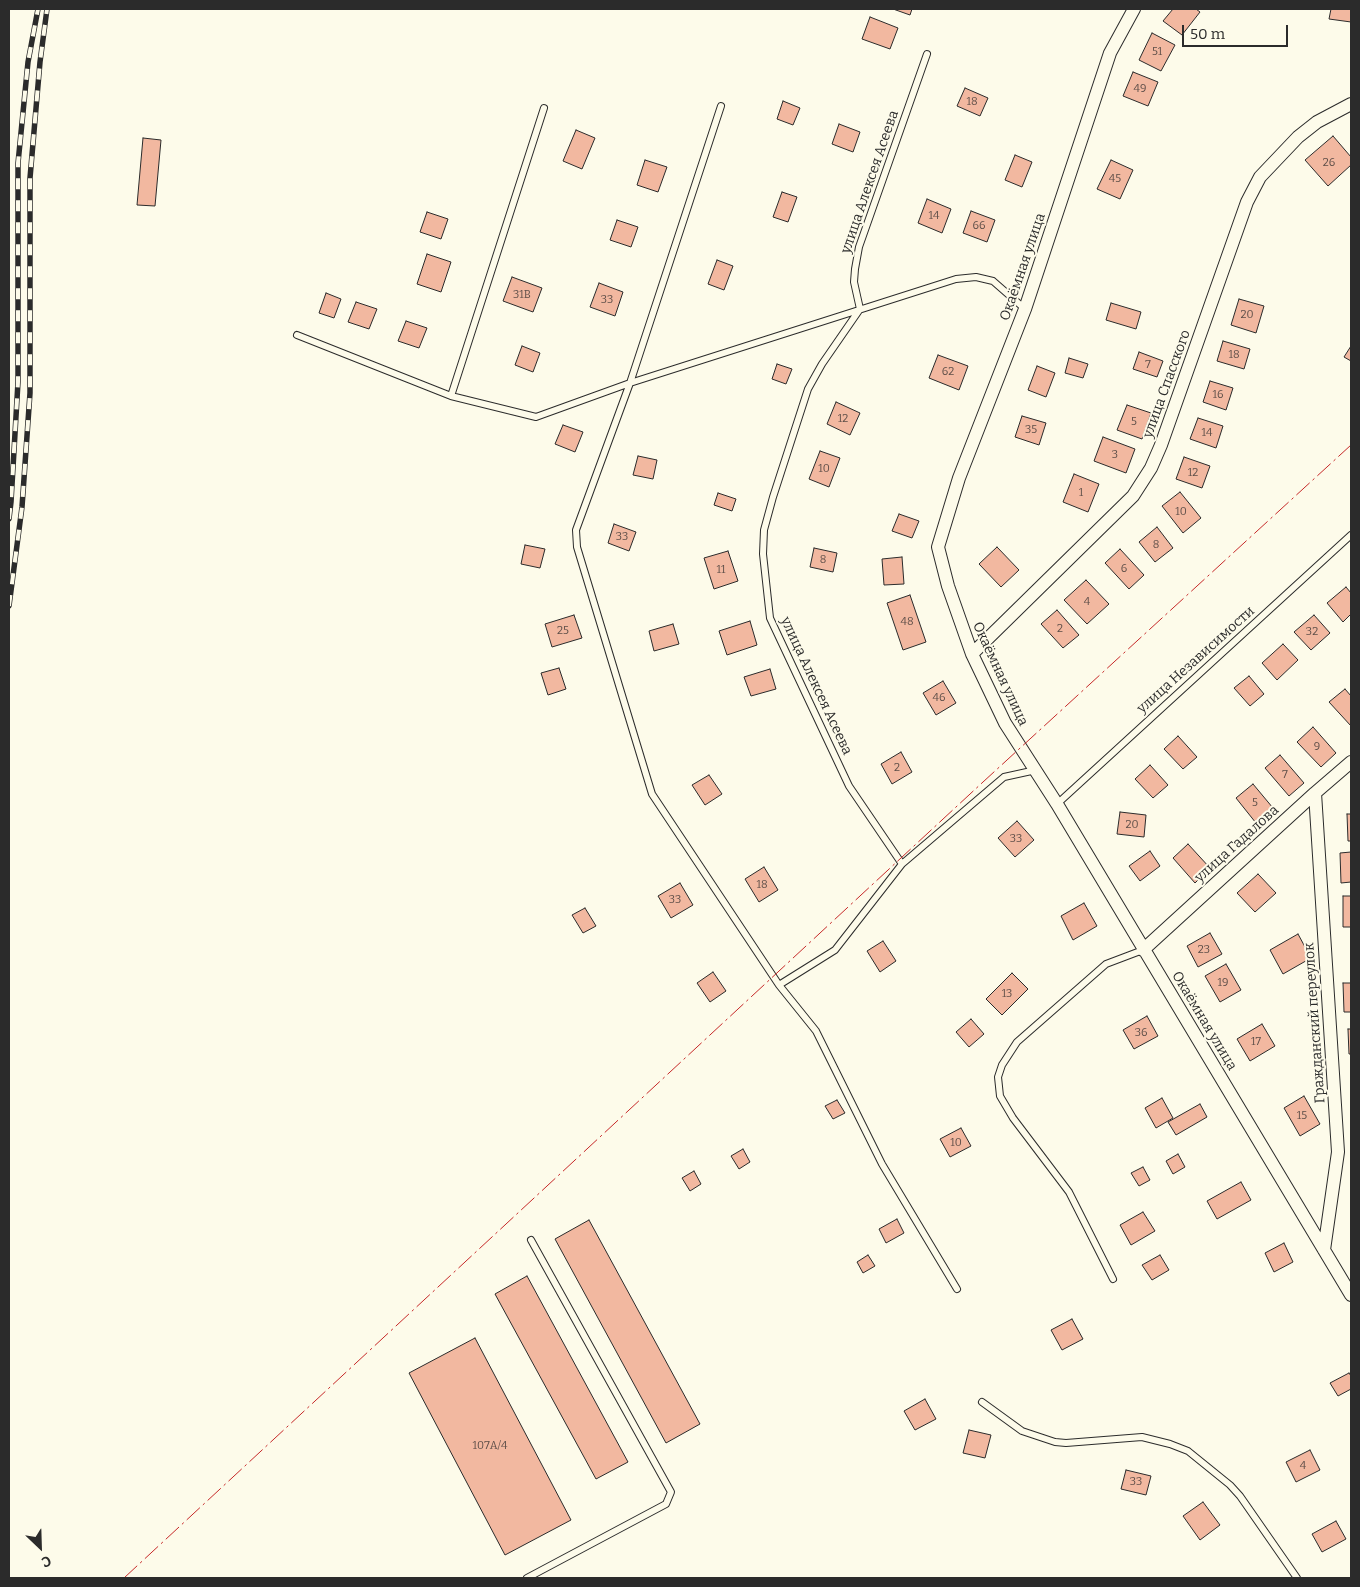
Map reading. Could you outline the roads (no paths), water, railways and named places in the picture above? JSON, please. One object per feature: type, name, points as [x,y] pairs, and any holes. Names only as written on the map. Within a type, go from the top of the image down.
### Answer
[{"type":"street","name":"Окаёмная улица","points":[[1134,9],[1110,53],[1025,308],[959,478],[938,547],[955,609],[972,654],[1005,723],[1057,804],[1351,1295]]},
{"type":"street","name":"улица Спасского","points":[[972,654],[1133,496],[1151,468],[1161,445],[1247,202],[1260,177],[1298,137],[1317,122],[1351,104]]},
{"type":"street","name":"улица Гадалова","points":[[1143,950],[1351,762]]},
{"type":"street","name":"Гражданский переулок","points":[[1315,793],[1338,1152],[1324,1250]]},
{"type":"lane","name":"улица Алексея Асеева","points":[[902,864],[849,786],[770,618],[763,554],[764,530],[773,497],[808,389],[822,364],[860,309],[854,282],[859,247],[927,54]]},
{"type":"lane","points":[[721,106],[630,383],[576,530],[577,547],[652,794],[779,985],[816,1031],[882,1164],[957,1289]]},
{"type":"lane","points":[[450,396],[544,108]]},
{"type":"lane","points":[[297,336],[450,396],[536,418],[630,383],[956,279],[976,277],[993,281],[1025,308]]},
{"type":"lane","name":"улица Независимости","points":[[1057,804],[1351,535]]},
{"type":"lane","points":[[779,985],[835,950],[902,864],[1004,777],[1036,770]]},
{"type":"lane","points":[[1113,1279],[1069,1192],[1013,1118],[1000,1096],[998,1077],[1002,1065],[1017,1042],[1106,964],[1143,950]]},
{"type":"lane","points":[[527,1578],[666,1504],[671,1492],[531,1240]]},
{"type":"lane","points":[[982,1402],[1022,1431],[1055,1442],[1066,1443],[1142,1437],[1188,1451],[1230,1485],[1240,1496],[1296,1578]]},
{"type":"railway","points":[[9,519],[18,382],[18,163],[28,62],[38,9]]},
{"type":"railway","points":[[9,606],[22,507],[30,393],[30,178],[40,62],[47,9]]}]
